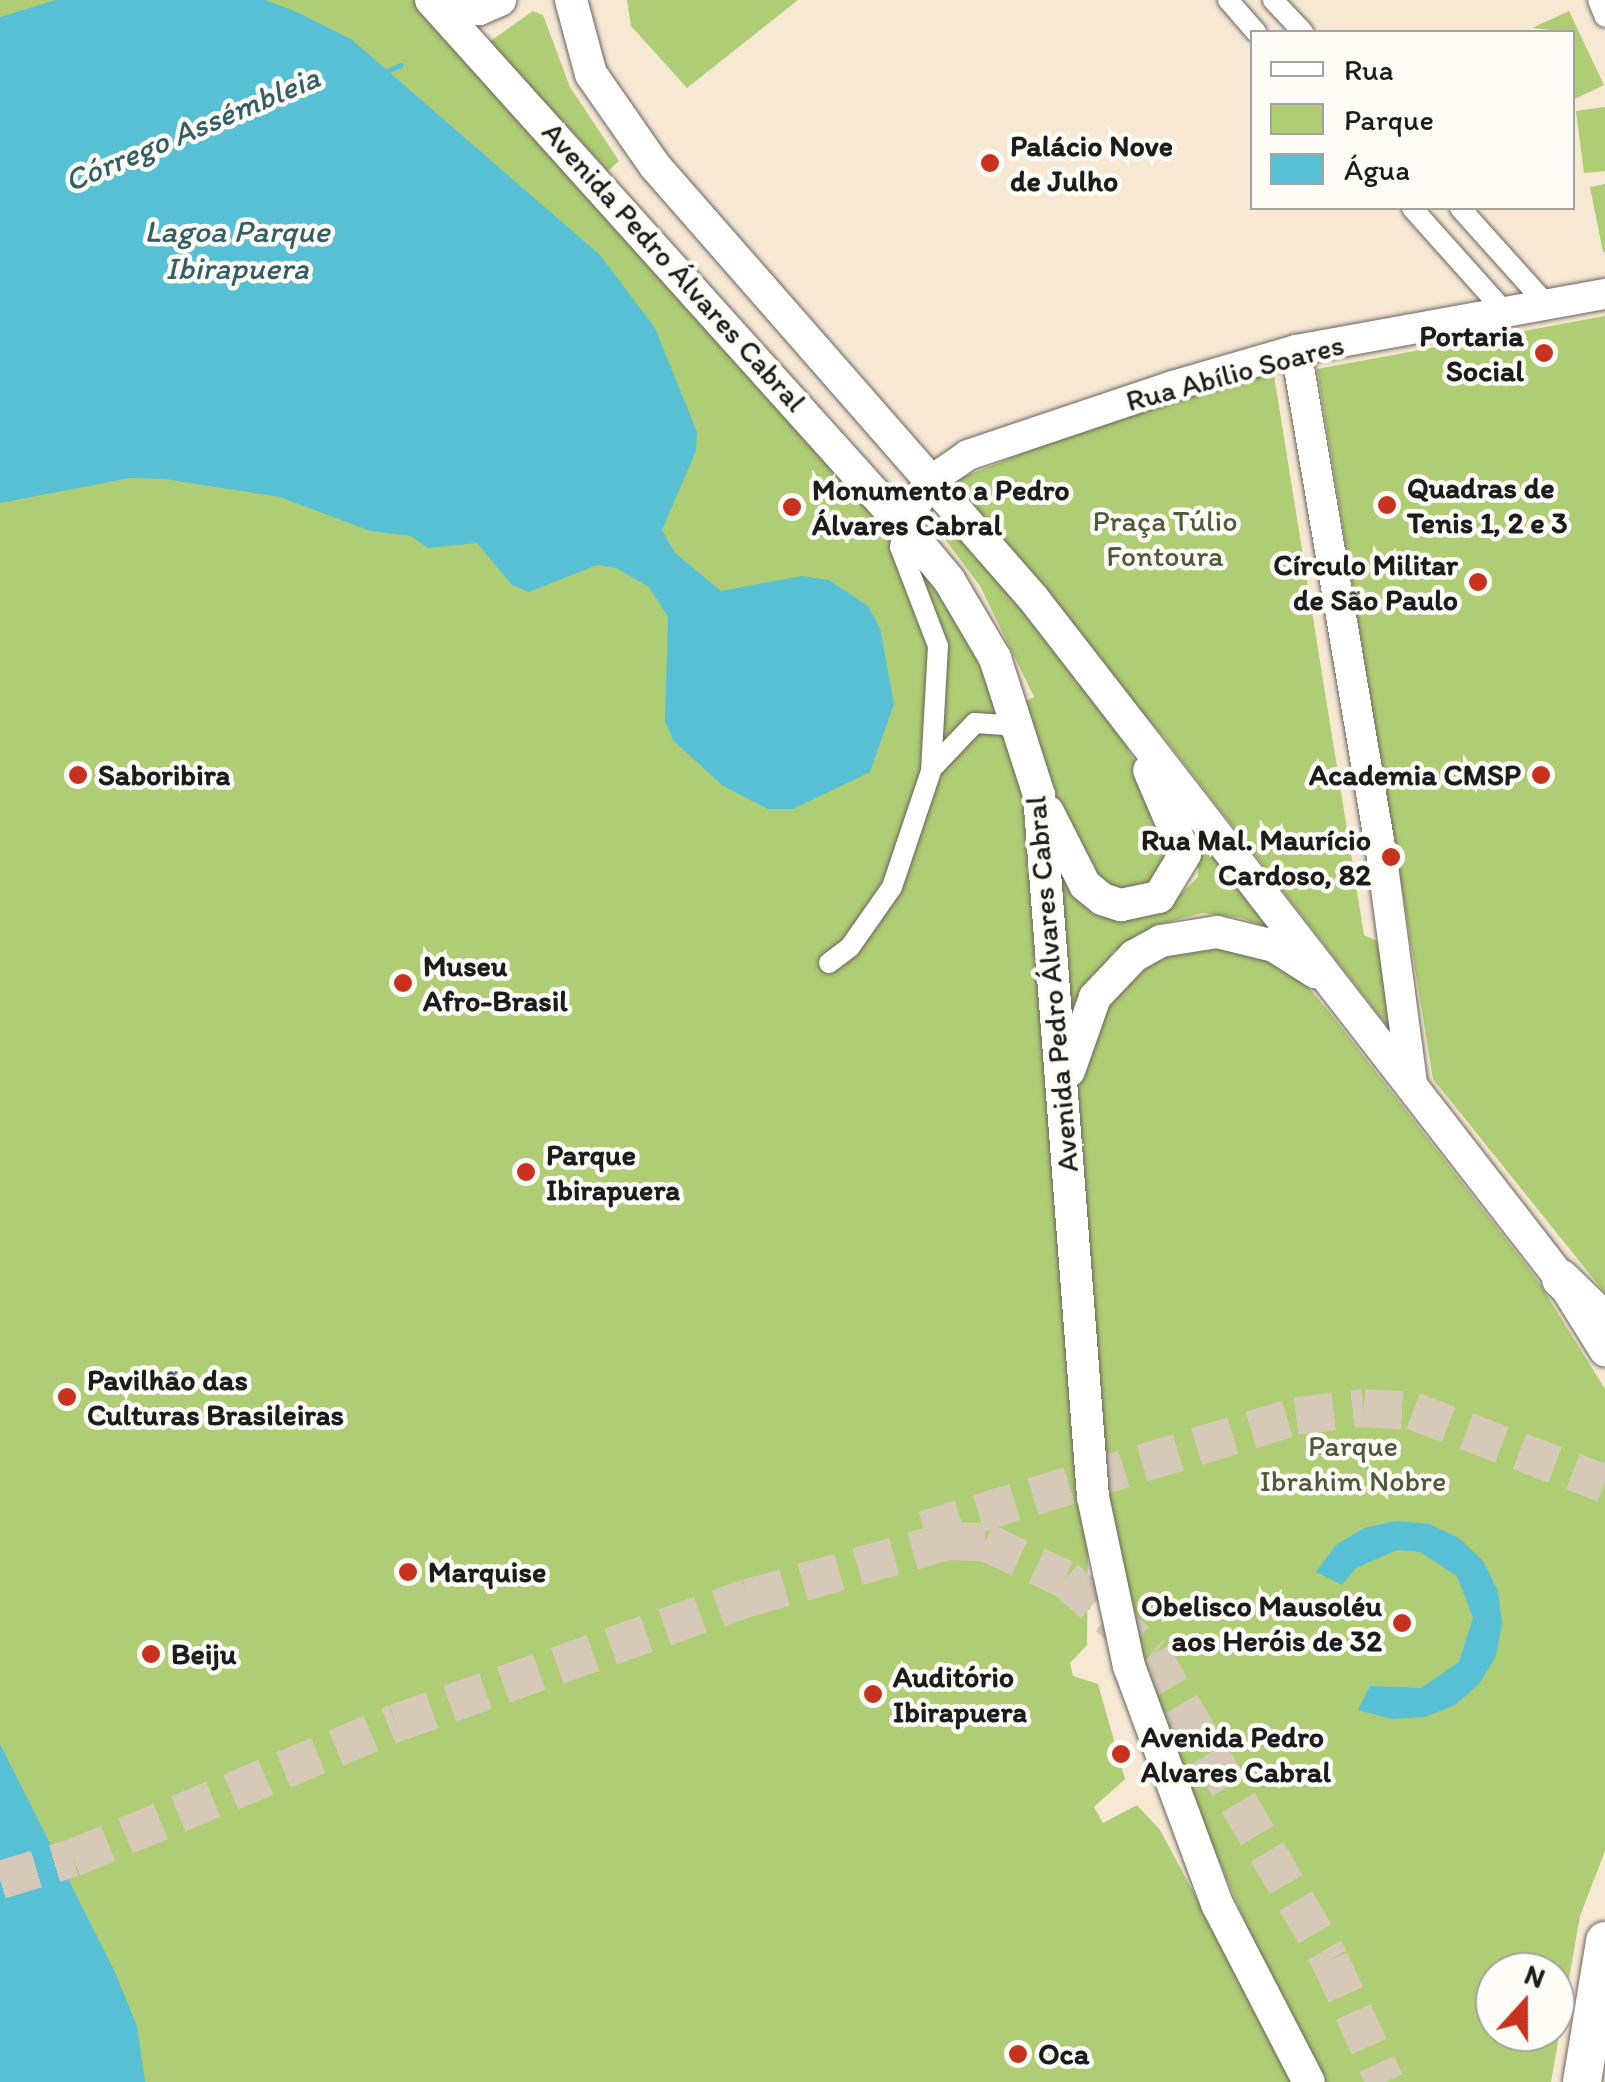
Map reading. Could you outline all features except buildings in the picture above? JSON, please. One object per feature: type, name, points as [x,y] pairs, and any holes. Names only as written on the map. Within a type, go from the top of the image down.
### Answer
[{"type":"highway","points":[[1561,1279],[1605,1322]]},
{"type":"highway","points":[[1582,2082],[1605,1942]]},
{"type":"main road","name":"Avenida Pedro Álvares Cabral","points":[[431,0],[904,526],[974,618],[1022,736],[1039,794],[1093,1496],[1129,1666],[1217,1904],[1309,2082]]},
{"type":"main road","points":[[442,0],[479,9],[500,0]]},
{"type":"main road","name":"Avenida Pedro Álvares Cabral","points":[[570,0],[591,74],[655,166],[1033,598],[1561,1279],[1605,1350]]},
{"type":"main road","points":[[1039,794],[1085,885],[1102,899],[1139,904],[1172,883],[1182,866],[1181,836],[1117,709]]},
{"type":"main road","points":[[1063,1102],[1073,1048],[1095,997],[1134,956],[1161,941],[1203,932],[1247,938],[1299,960],[1339,990]]},
{"type":"street","points":[[1228,0],[1254,30]]},
{"type":"street","points":[[1273,0],[1300,30]]},
{"type":"street","points":[[1598,0],[1605,17]]},
{"type":"street","points":[[1414,210],[1505,312]]},
{"type":"street","points":[[1462,210],[1546,304]]},
{"type":"street","name":"Rua Abílio Soares","points":[[904,526],[929,482],[968,456],[1296,350],[1605,294]]},
{"type":"street","points":[[1296,350],[1382,858],[1413,1089]]},
{"type":"street","points":[[904,526],[900,547],[938,646],[931,771]]},
{"type":"street","points":[[829,963],[850,947],[892,887],[931,771],[947,746],[975,723],[1005,725],[1022,736]]},
{"type":"green space","name":"Parque Ibirapuera","points":[[0,0],[418,0],[902,538],[961,626],[999,708],[1022,791],[1072,1421],[1088,1535],[1087,1645],[1070,1663],[1073,1676],[1098,1684],[1125,1779],[1094,1807],[1103,1823],[1137,1805],[1160,1830],[1295,2082],[0,2082]]},
{"type":"green space","points":[[627,0],[798,0],[687,88],[631,26]]},
{"type":"green space","points":[[533,11],[543,15],[570,87],[619,161],[608,171],[489,42]]},
{"type":"green space","points":[[1569,11],[1604,85],[1575,99],[1575,30],[1532,28]]},
{"type":"green space","points":[[1605,107],[1605,171],[1584,173],[1576,111]]},
{"type":"green space","points":[[1605,184],[1605,252],[1603,252],[1590,187]]},
{"type":"green space","name":"Círculo Militar de São Paulo","points":[[1605,316],[1605,1293],[1433,1079],[1317,369]]},
{"type":"green space","name":"Praça Túlio Fontoura","points":[[1272,363],[1364,935],[1377,941],[1397,1024],[1389,1028],[1163,736],[940,486],[1170,395]]},
{"type":"green space","points":[[947,516],[1106,708],[1173,833],[1157,889],[1112,896],[1074,856],[1018,705],[1034,697],[980,586],[941,534]]},
{"type":"green space","points":[[1197,826],[1275,931],[1242,918],[1203,913],[1156,925],[1113,952],[1070,1010],[1059,864],[1167,908],[1198,877]]},
{"type":"green space","name":"Parque Ibrahim Nobre","points":[[1238,946],[1298,975],[1536,1278],[1605,1389],[1605,1851],[1580,1916],[1574,1952],[1475,1952],[1475,2052],[1556,2052],[1551,2082],[1313,2082],[1137,1667],[1105,1500],[1074,1107],[1077,1072],[1090,1033],[1121,982],[1173,949]]},
{"type":"water","name":"Lagoa Parque Ibirapuera","points":[[56,0],[265,0],[297,12],[351,39],[600,255],[655,328],[697,432],[696,451],[662,530],[675,553],[721,591],[802,576],[829,580],[868,606],[880,628],[894,704],[870,772],[793,809],[768,809],[723,786],[673,740],[665,721],[668,617],[649,587],[616,568],[597,565],[529,592],[512,585],[477,543],[428,548],[411,536],[370,531],[280,497],[165,479],[130,478],[0,503],[0,17]]},
{"type":"water","points":[[1396,1521],[1429,1524],[1459,1538],[1483,1561],[1498,1591],[1502,1624],[1496,1656],[1479,1684],[1455,1705],[1425,1717],[1392,1719],[1358,1710],[1370,1686],[1421,1688],[1459,1662],[1473,1618],[1457,1576],[1420,1552],[1397,1550],[1356,1568],[1342,1585],[1316,1572],[1336,1545],[1364,1528]]},
{"type":"water","points":[[0,1744],[114,1970],[137,2026],[145,2082],[0,2082]]},
{"type":"waterway","name":"Córrego Assémbleia","points":[[385,72],[401,65]]},
{"type":"tunnel","points":[[924,1530],[1296,1416],[1364,1408],[1413,1411],[1605,1484]]},
{"type":"tunnel","points":[[0,1880],[73,1858],[396,1723],[748,1598],[948,1541],[985,1542],[1065,1579],[1152,1655],[1330,1960],[1385,2082]]},
{"type":"place","name":"Palácio Nove de Julho","points":[[990,163]]},
{"type":"place","name":"Portaria Social","points":[[1544,353]]},
{"type":"place","name":"Quadras de Tenis 1, 2 e 3","points":[[1387,505]]},
{"type":"place","name":"Monumento a Pedro Álvares Cabral","points":[[792,507]]},
{"type":"place","name":"Círculo Militar de São Paulo","points":[[1478,582]]},
{"type":"place","name":"Saboribira","points":[[78,775]]},
{"type":"place","name":"Academia CMSP","points":[[1541,775]]},
{"type":"place","name":"Rua Mal. Maurício Cardoso, 82","points":[[1391,857]]},
{"type":"place","name":"Museu Afro-Brasil","points":[[403,983]]},
{"type":"place","name":"Parque Ibirapuera","points":[[526,1172]]},
{"type":"place","name":"Pavilhão das Culturas Brasileiras","points":[[67,1397]]},
{"type":"place","name":"Marquise","points":[[408,1572]]},
{"type":"place","name":"Obelisco Mausoléu aos Heróis de 32","points":[[1402,1623]]},
{"type":"place","name":"Beiju","points":[[151,1654]]},
{"type":"place","name":"Auditório Ibirapuera","points":[[873,1694]]},
{"type":"place","name":"Avenida Pedro Alvares Cabral","points":[[1121,1754]]},
{"type":"place","name":"Oca","points":[[1018,2054]]}]
